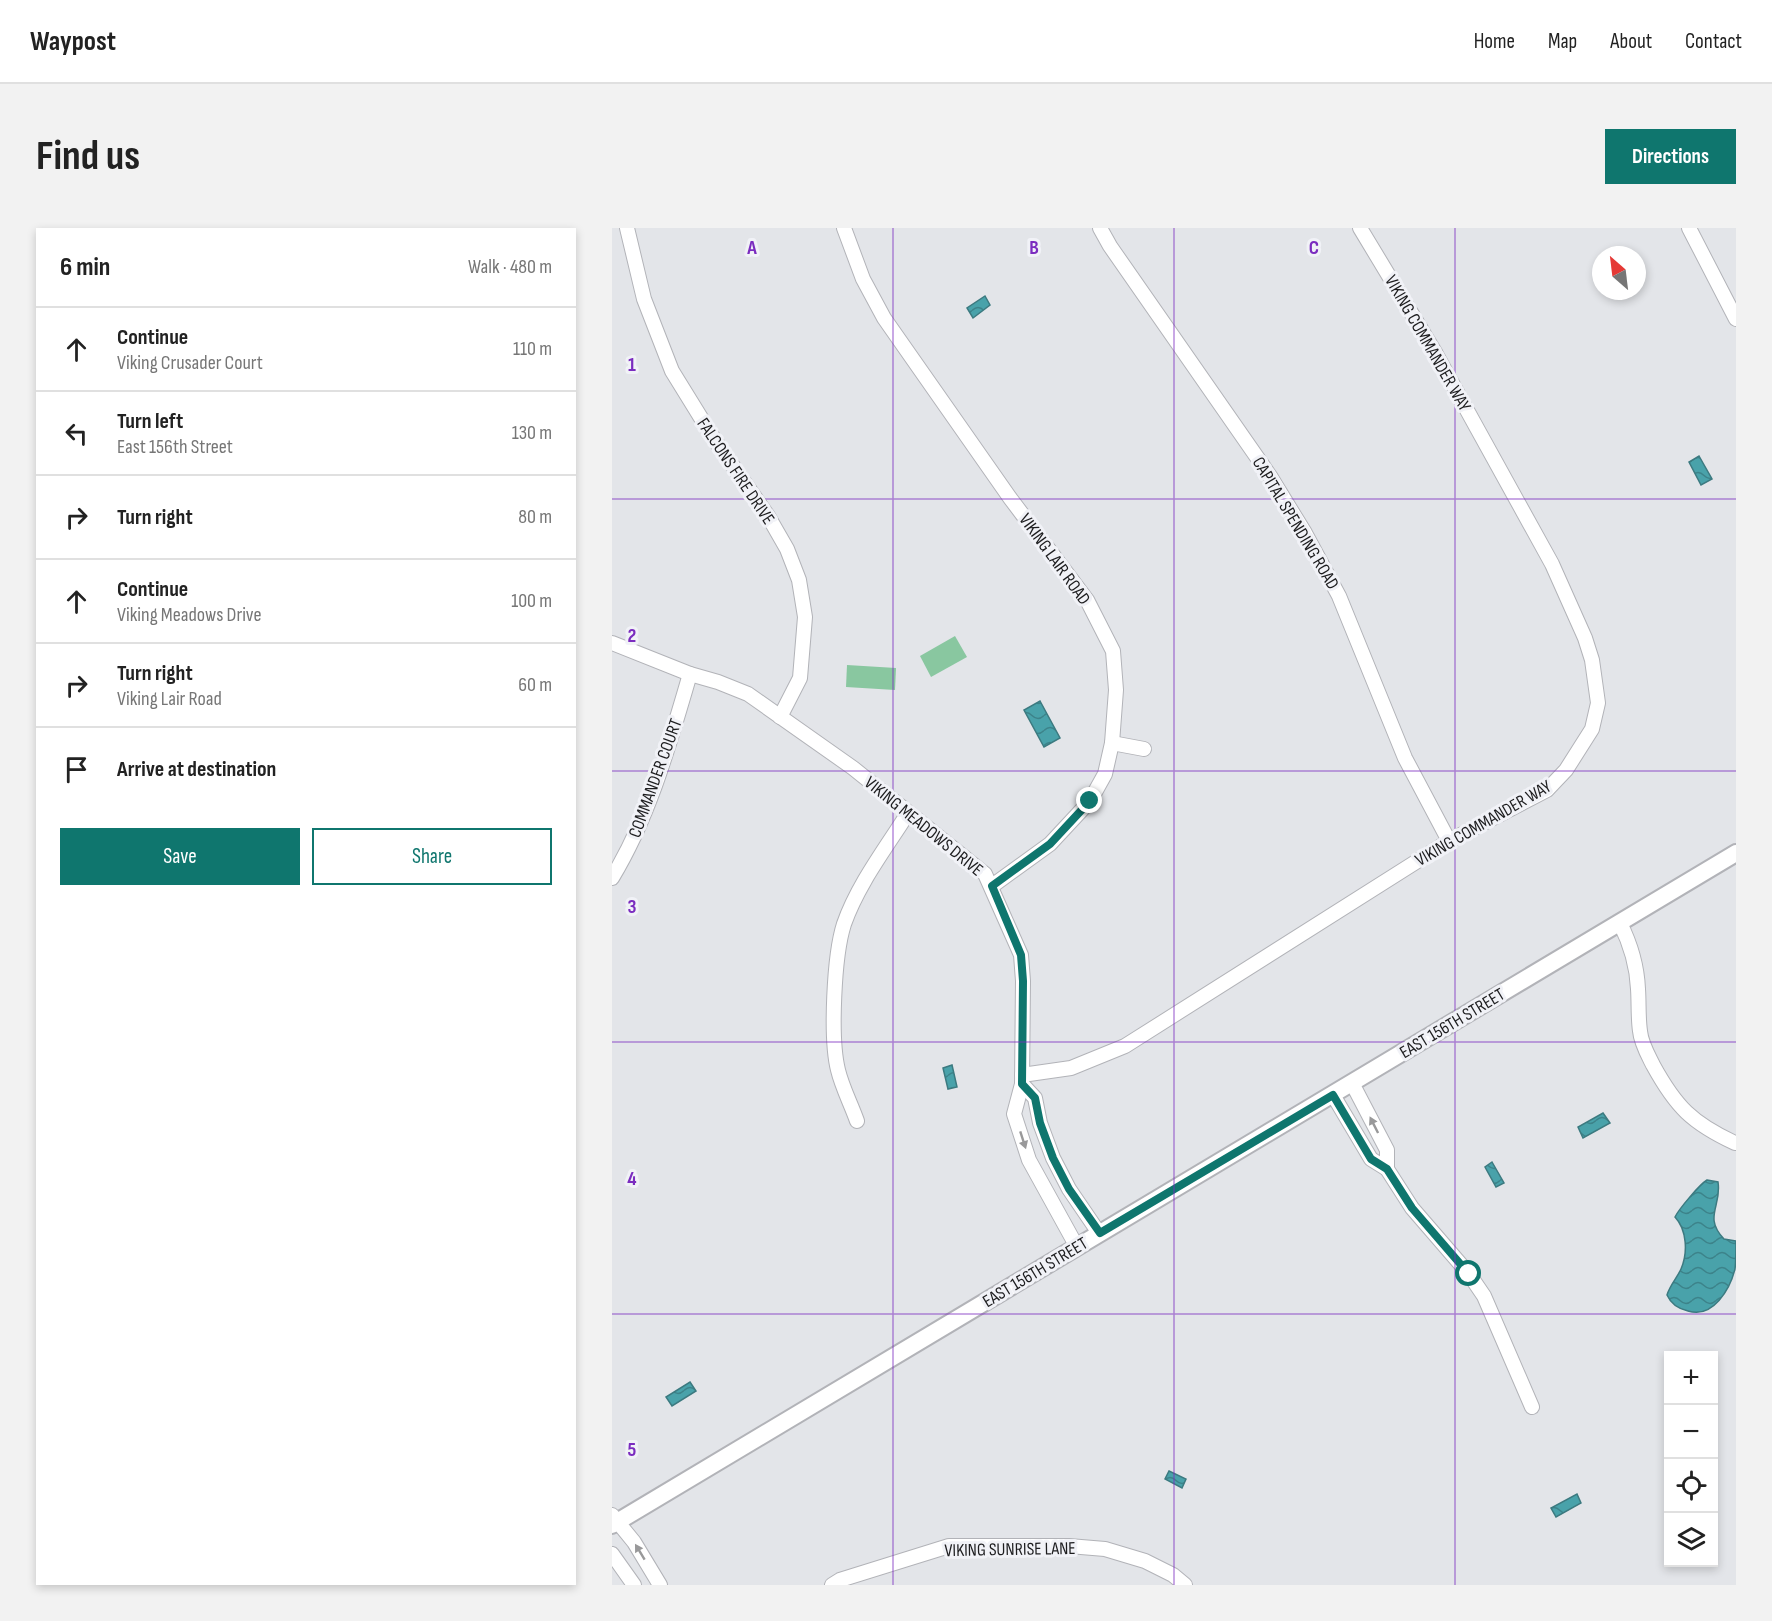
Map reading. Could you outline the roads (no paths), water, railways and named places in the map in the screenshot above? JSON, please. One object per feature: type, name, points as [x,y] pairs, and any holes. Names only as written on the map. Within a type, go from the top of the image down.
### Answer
[{"type":"street","name":"FALCONS FIRE DRIVE","points":[[627,228],[644,299],[672,371],[714,439],[768,516],[787,549],[799,580],[805,617],[800,678],[780,717]]},
{"type":"street","name":"VIKING LAIR ROAD","points":[[844,228],[863,279],[884,318],[1010,498],[1087,600],[1113,651],[1116,690],[1112,743],[1105,774],[1090,801],[1050,844],[992,886]]},
{"type":"street","name":"CAPITAL SPENDING ROAD","points":[[1100,228],[1110,246],[1270,476],[1305,533],[1339,596],[1405,758],[1449,841]]},
{"type":"street","name":"VIKING COMMANDER WAY","points":[[1022,1080],[1071,1068],[1125,1046],[1449,841],[1547,790],[1566,770],[1592,729],[1598,704],[1592,660],[1585,638],[1552,564],[1436,354],[1360,228]]},
{"type":"street","points":[[1689,228],[1736,319]]},
{"type":"street","name":"VIKING MEADOWS DRIVE","points":[[612,643],[748,694],[852,768],[985,874],[1021,955],[1022,1080],[1014,1114],[1029,1160],[1077,1247]]},
{"type":"street","name":"COMMANDER COURT","points":[[612,878],[640,827],[662,768],[690,674]]},
{"type":"street","points":[[1112,743],[1144,749]]},
{"type":"street","points":[[857,1121],[838,1069],[835,1048],[835,987],[844,925],[857,895],[908,813]]},
{"type":"street","name":"EAST 156TH STREET","points":[[614,1521],[1736,854]]},
{"type":"street","points":[[1620,923],[1634,956],[1638,982],[1640,1035],[1649,1058],[1680,1108],[1699,1125],[1735,1143]]},
{"type":"street","points":[[1022,1080],[1035,1098],[1040,1123],[1053,1158],[1069,1189],[1100,1233]]},
{"type":"street","points":[[1352,1083],[1387,1150],[1387,1169]]},
{"type":"street","points":[[1333,1095],[1371,1159],[1387,1169],[1412,1208],[1469,1274],[1484,1296],[1532,1407]]},
{"type":"street","points":[[614,1521],[634,1542],[660,1585]]},
{"type":"street","name":"VIKING SUNRISE LANE","points":[[832,1585],[840,1580],[950,1546],[1069,1546],[1106,1549],[1145,1561],[1173,1575],[1185,1585]]},
{"type":"street","points":[[612,1554],[633,1585]]},
{"type":"water","points":[[985,296],[990,305],[973,318],[967,308]]},
{"type":"water","points":[[1699,456],[1712,479],[1701,485],[1689,462]]},
{"type":"water","points":[[1040,701],[1060,738],[1044,747],[1024,710]]},
{"type":"water","points":[[952,1065],[957,1087],[948,1089],[943,1068]]},
{"type":"water","points":[[1603,1113],[1610,1123],[1583,1138],[1578,1127]]},
{"type":"water","points":[[1492,1162],[1504,1183],[1496,1187],[1485,1167]]},
{"type":"water","points":[[1707,1180],[1718,1182],[1715,1224],[1724,1239],[1736,1241],[1735,1266],[1733,1277],[1725,1293],[1713,1306],[1705,1311],[1697,1312],[1678,1307],[1667,1295],[1681,1269],[1685,1256],[1684,1235],[1675,1217]]},
{"type":"water","points":[[690,1382],[696,1391],[672,1406],[666,1397]]},
{"type":"water","points":[[1169,1471],[1186,1479],[1182,1488],[1165,1479]]},
{"type":"water","points":[[1577,1494],[1581,1503],[1556,1517],[1551,1508]]}]
